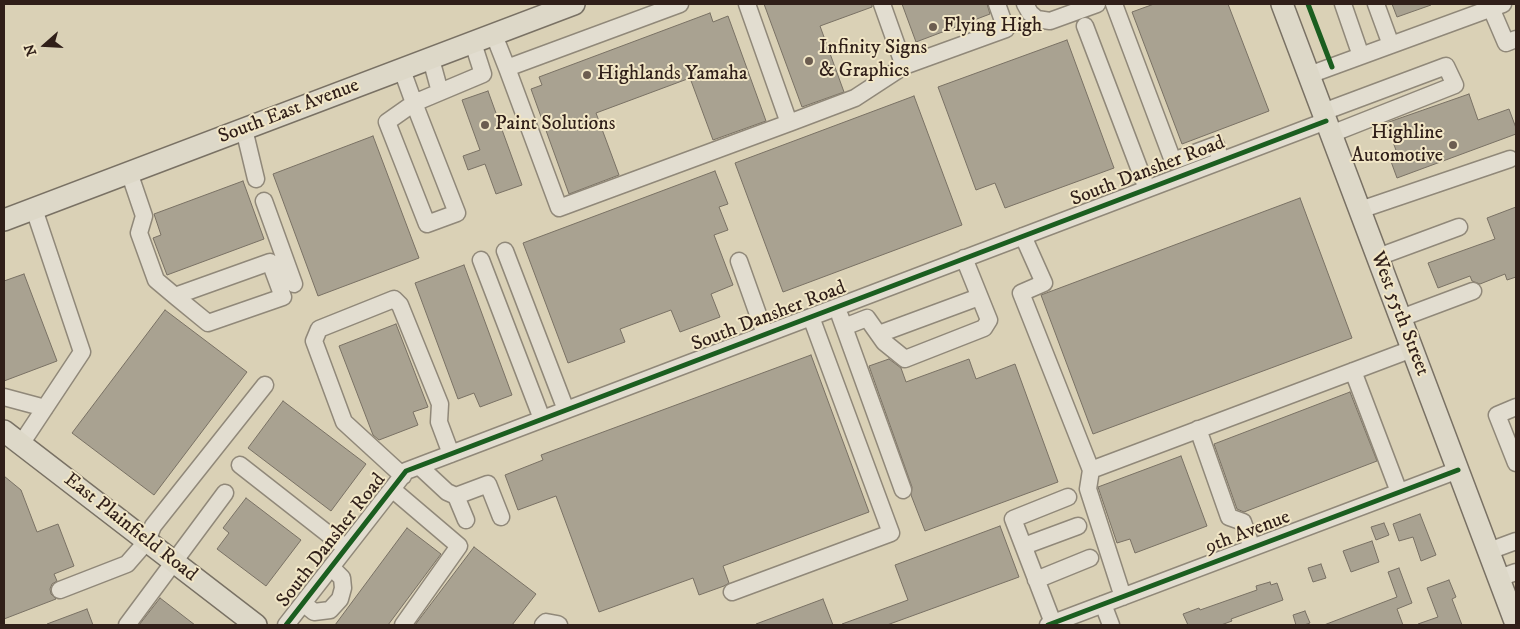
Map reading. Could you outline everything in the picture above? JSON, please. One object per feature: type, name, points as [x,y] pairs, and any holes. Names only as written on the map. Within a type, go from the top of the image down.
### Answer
[{"type":"main road","name":"South East Avenue","points":[[4,220],[574,4]]},
{"type":"main road","name":"West 55th Street","points":[[1282,4],[1489,551],[1508,575],[1516,624]]},
{"type":"main road","name":"East Plainfield Road","points":[[4,431],[256,625]]},
{"type":"street","points":[[507,68],[680,4]]},
{"type":"street","points":[[747,4],[790,123]]},
{"type":"street","points":[[882,4],[904,66]]},
{"type":"street","points":[[494,35],[559,208],[855,98],[904,66],[1006,29],[997,4]]},
{"type":"street","points":[[1025,4],[1030,14],[1050,21],[1097,4]]},
{"type":"street","points":[[1114,4],[1173,161],[1216,145],[1221,161]]},
{"type":"street","points":[[1343,4],[1361,56]]},
{"type":"street","points":[[1376,4],[1391,45]]},
{"type":"street","points":[[1309,75],[1497,6],[1506,43],[1516,39]]},
{"type":"street","points":[[1085,26],[1147,189]]},
{"type":"street","points":[[402,70],[414,103],[457,213],[427,224],[387,122],[414,103],[483,74],[473,43]]},
{"type":"street","points":[[431,59],[440,92]]},
{"type":"street","points":[[1446,66],[1455,85],[1327,122],[1446,66]]},
{"type":"street","name":"South Dansher Road","points":[[286,625],[406,471],[1327,122]]},
{"type":"street","points":[[244,129],[256,179]]},
{"type":"street","points":[[1360,210],[1510,159]]},
{"type":"street","points":[[129,172],[144,216],[140,233],[156,280],[174,296],[208,323],[283,297],[270,262],[174,296]]},
{"type":"street","points":[[264,202],[294,284]]},
{"type":"street","points":[[21,444],[82,352],[34,209]]},
{"type":"street","points":[[1378,257],[1459,227]]},
{"type":"street","points":[[1023,236],[1044,283],[1020,293],[1092,470],[1088,489],[1123,597]]},
{"type":"street","points":[[505,251],[566,410]]},
{"type":"street","points":[[844,327],[867,318],[884,342],[905,359],[984,328],[989,320],[964,258]]},
{"type":"street","points":[[481,260],[542,419]]},
{"type":"street","points":[[739,261],[765,334]]},
{"type":"street","points":[[1401,318],[1473,291]]},
{"type":"street","points":[[879,334],[979,297]]},
{"type":"street","points":[[402,476],[344,422],[314,341],[319,328],[394,299],[400,305],[440,404],[439,422],[451,454]]},
{"type":"street","points":[[837,307],[903,490]]},
{"type":"street","points":[[732,592],[891,533],[810,317]]},
{"type":"street","points":[[1092,470],[1412,349]]},
{"type":"street","points":[[1352,371],[1399,492]]},
{"type":"street","points":[[60,590],[127,564],[147,541],[153,526],[265,385]]},
{"type":"street","points":[[4,397],[45,408]]},
{"type":"street","points":[[1516,407],[1498,415],[1516,463]]},
{"type":"street","points":[[1198,430],[1229,517],[1243,522],[1252,548]]},
{"type":"street","points":[[240,465],[346,548]]},
{"type":"street","points":[[419,466],[447,492],[456,496],[466,520]]},
{"type":"street","name":"9th Avenue","points":[[1050,624],[1458,470]]},
{"type":"street","points":[[456,496],[488,484],[501,517]]},
{"type":"street","points":[[392,489],[459,546],[403,625]]},
{"type":"street","points":[[127,625],[225,493]]},
{"type":"street","points":[[1050,624],[1013,518],[1068,497]]},
{"type":"street","points":[[1024,546],[1078,526]]},
{"type":"street","points":[[1489,551],[1516,541]]},
{"type":"street","points":[[1036,580],[1090,558]]},
{"type":"street","points":[[303,603],[314,612],[330,610],[340,599],[343,588],[342,578],[331,567]]},
{"type":"street","points":[[1103,604],[1111,625]]},
{"type":"street","points":[[544,625],[546,622],[559,625]]},
{"type":"building","name":"Infinity Signs & Graphics","points":[[764,4],[872,4],[872,7],[820,26],[844,92],[802,107]]},
{"type":"building","name":"Flying High","points":[[902,4],[987,4],[990,14],[916,42]]},
{"type":"building","points":[[1154,4],[1228,4],[1269,111],[1182,144],[1132,12]]},
{"type":"building","points":[[1392,4],[1431,4],[1431,5],[1397,17]]},
{"type":"building","points":[[710,13],[713,22],[728,16],[766,121],[713,140],[690,78],[596,113],[619,175],[569,194],[531,89],[542,85],[539,77]]},
{"type":"building","points":[[1067,40],[1114,168],[1005,208],[995,183],[976,190],[938,87]]},
{"type":"building","name":"Paint Solutions","points":[[488,91],[522,185],[496,194],[485,164],[468,170],[463,156],[480,150],[462,100]]},
{"type":"building","points":[[1469,94],[1478,120],[1509,109],[1516,128],[1516,134],[1397,178],[1389,156],[1397,153],[1386,123]]},
{"type":"building","points":[[914,96],[962,225],[783,292],[735,163]]},
{"type":"building","points":[[373,136],[419,258],[318,296],[273,174]]},
{"type":"building","points":[[715,171],[728,204],[719,207],[728,230],[714,235],[733,285],[711,294],[720,317],[680,332],[671,310],[620,329],[625,342],[568,363],[523,243]]},
{"type":"building","points":[[243,181],[264,239],[167,275],[153,238],[161,235],[154,214]]},
{"type":"building","points":[[1300,198],[1352,338],[1093,434],[1041,295]]},
{"type":"building","points":[[1516,207],[1516,277],[1507,280],[1505,274],[1480,284],[1472,281],[1470,276],[1438,288],[1428,263],[1495,239],[1487,218]]},
{"type":"building","points":[[464,265],[512,395],[480,407],[474,393],[458,399],[415,283]]},
{"type":"building","points":[[24,274],[57,361],[4,381],[4,281]]},
{"type":"building","points":[[165,310],[247,372],[154,495],[72,433]]},
{"type":"building","points":[[396,324],[428,407],[413,412],[418,425],[379,440],[373,435],[339,346]]},
{"type":"building","points":[[811,355],[869,512],[723,566],[729,583],[724,586],[699,595],[693,578],[599,612],[556,496],[518,510],[505,475],[543,460],[541,455]]},
{"type":"building","points":[[889,359],[901,368],[906,382],[969,359],[976,379],[1015,364],[1058,482],[925,531],[911,495],[912,487],[869,366]]},
{"type":"building","points":[[1350,392],[1377,461],[1244,512],[1237,509],[1214,444]]},
{"type":"building","points":[[283,401],[366,464],[331,511],[248,448]]},
{"type":"building","points":[[1181,456],[1207,526],[1135,553],[1130,539],[1117,543],[1098,487]]},
{"type":"building","points":[[4,476],[21,490],[37,532],[58,524],[74,566],[54,574],[57,581],[52,584],[50,589],[51,594],[56,599],[4,619]]},
{"type":"building","points":[[246,498],[301,540],[266,586],[217,549],[229,533],[223,528]]},
{"type":"building","points":[[1420,514],[1436,555],[1421,561],[1413,537],[1399,541],[1393,524]]},
{"type":"building","points":[[1384,523],[1389,535],[1376,540],[1371,527]]},
{"type":"building","points":[[1000,526],[1019,577],[887,625],[842,625],[908,600],[895,565]]},
{"type":"building","points":[[407,528],[441,554],[388,625],[335,625]]},
{"type":"building","points":[[1372,541],[1379,562],[1351,572],[1343,551]]},
{"type":"building","points":[[474,547],[536,594],[512,625],[415,625]]},
{"type":"building","points":[[1321,564],[1326,578],[1313,582],[1308,568]]},
{"type":"building","points":[[1399,568],[1412,603],[1397,609],[1403,625],[1324,625],[1397,597],[1388,572]]},
{"type":"building","points":[[1449,580],[1456,597],[1452,599],[1462,625],[1418,625],[1438,617],[1427,588]]},
{"type":"building","points":[[1270,582],[1271,585],[1277,583],[1283,600],[1231,619],[1232,621],[1221,625],[1188,625],[1183,614],[1257,590],[1256,586]]},
{"type":"building","points":[[160,598],[195,625],[139,625]]},
{"type":"building","points":[[823,599],[833,625],[756,625],[756,624]]},
{"type":"building","points":[[87,609],[93,625],[47,624]]},
{"type":"building","points":[[1305,611],[1310,623],[1296,625],[1293,615]]},
{"type":"cycle path","points":[[1308,4],[1332,67]]},
{"type":"cycle path","points":[[286,625],[406,471],[1326,121]]},
{"type":"cycle path","points":[[1048,625],[1458,470]]},
{"type":"place","name":"Flying High","points":[[933,27]]},
{"type":"place","name":"Infinity Signs & Graphics","points":[[809,61]]},
{"type":"place","name":"Highlands Yamaha","points":[[587,75]]},
{"type":"place","name":"Paint Solutions","points":[[485,125]]},
{"type":"place","name":"Highline Automotive","points":[[1453,145]]}]
